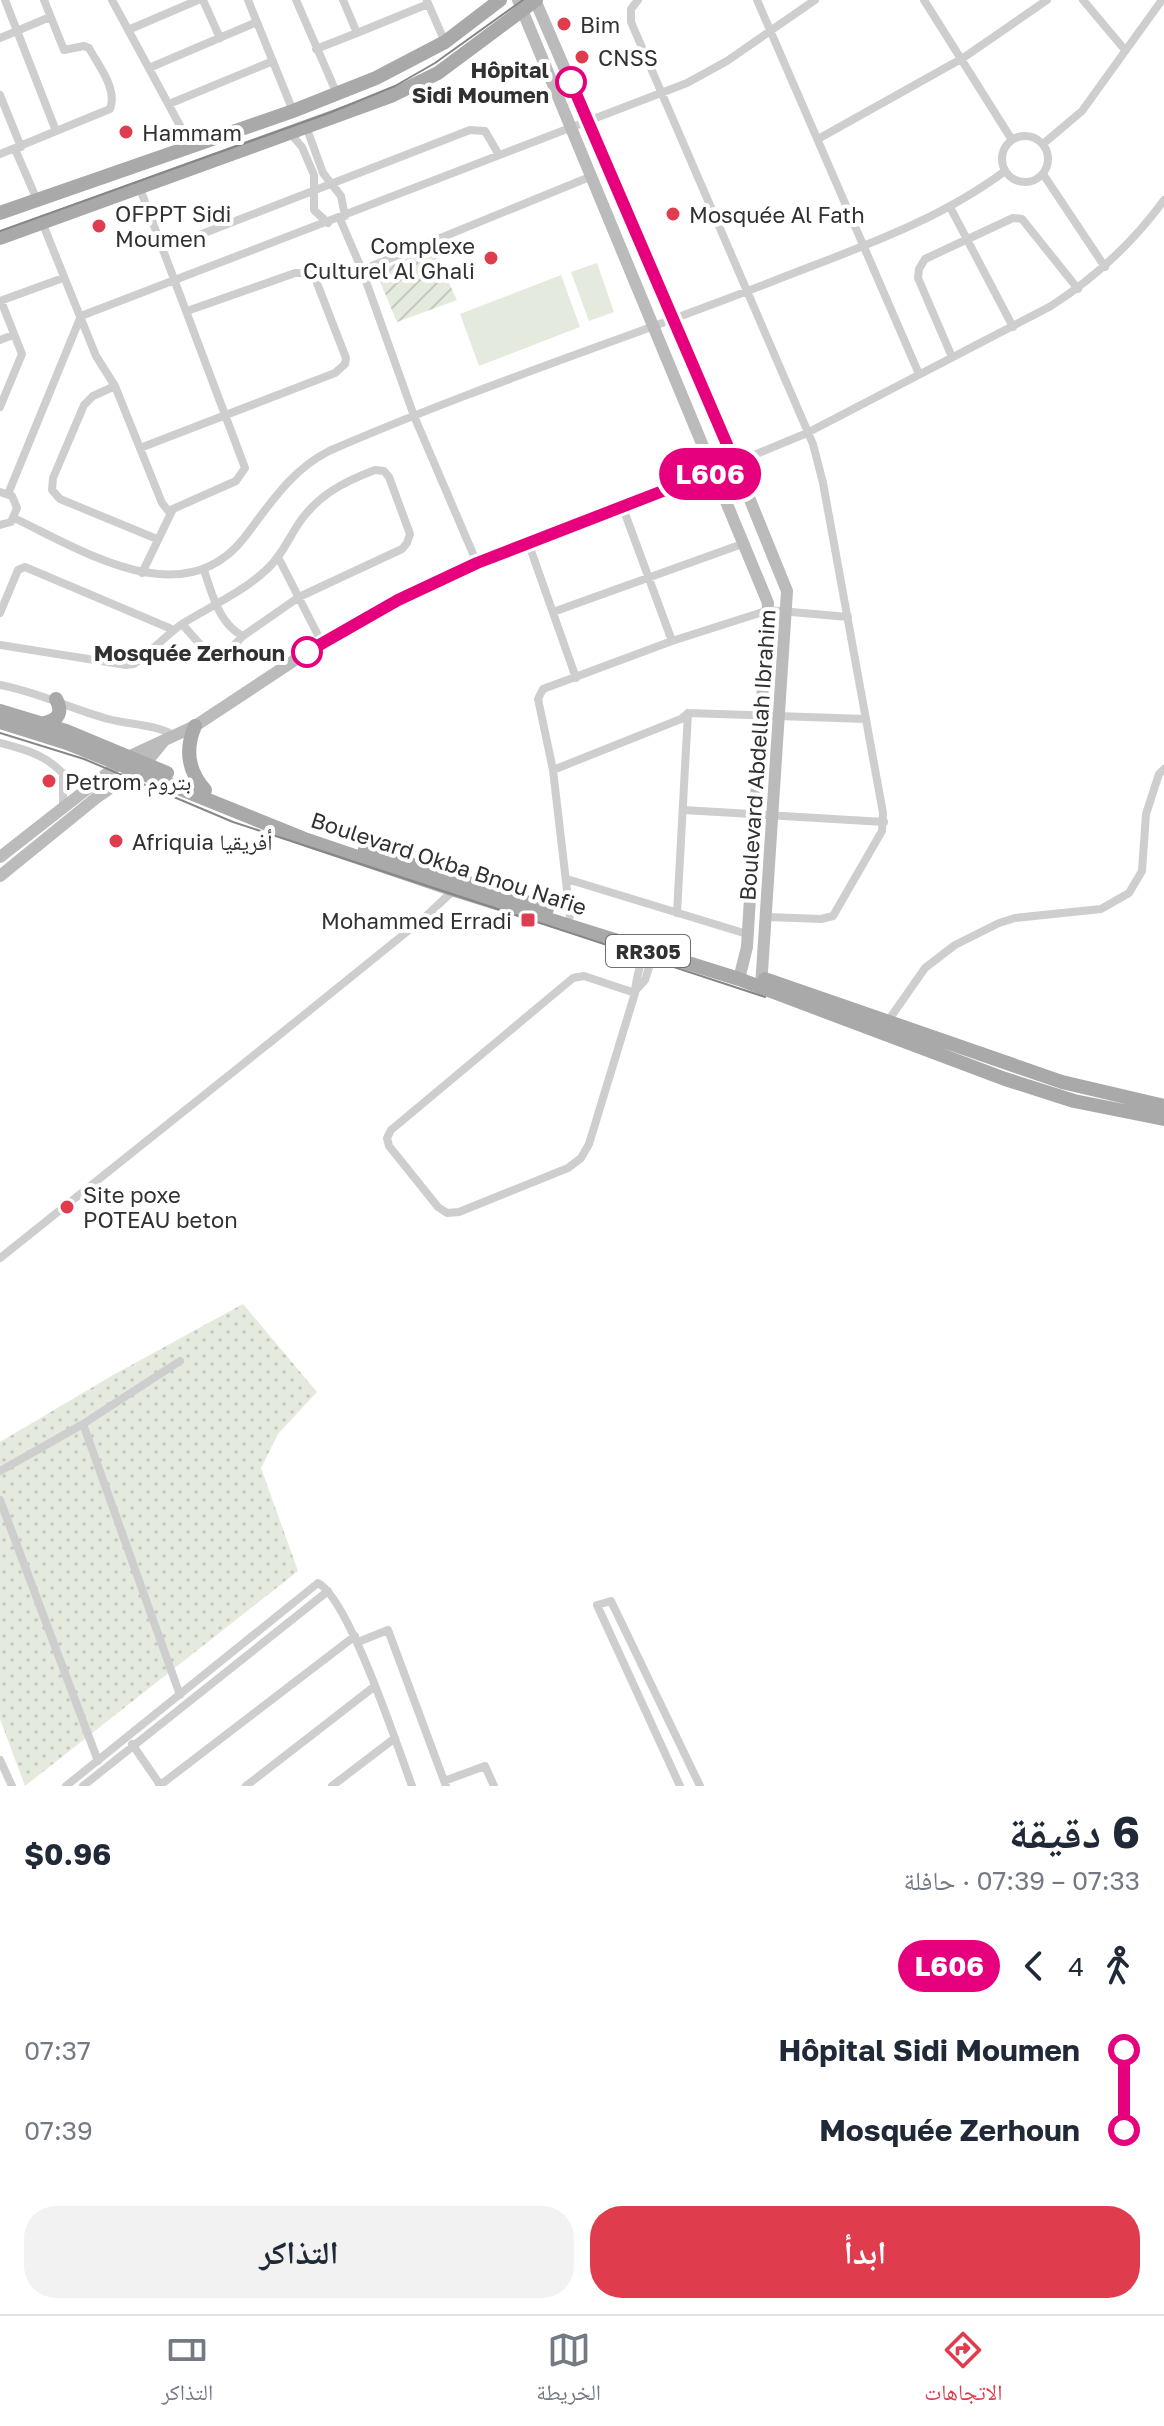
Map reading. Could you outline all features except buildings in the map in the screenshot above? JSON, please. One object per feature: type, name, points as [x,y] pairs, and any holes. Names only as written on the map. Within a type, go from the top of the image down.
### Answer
[{"type":"main road","points":[[0,213],[338,95],[401,67],[445,42],[500,0]]},
{"type":"main road","points":[[0,238],[391,96],[424,80],[463,55],[529,2]]},
{"type":"main road","points":[[44,723],[59,715],[60,707],[56,699]]},
{"type":"main road","name":"Boulevard Okba Bnou Nafie","points":[[0,711],[44,723],[307,840],[888,1021],[1062,1082],[1164,1106]]},
{"type":"main road","name":"Boulevard Okba Bnou Nafie","points":[[0,722],[123,760]]},
{"type":"main road","points":[[195,726],[189,748],[190,763],[205,790]]},
{"type":"main road","name":"Boulevard Okba Bnou Nafie","points":[[140,767],[459,886],[570,916],[651,947]]},
{"type":"main road","name":"Boulevard Okba Bnou Nafie","points":[[761,983],[1049,1093],[1164,1119]]},
{"type":"street","points":[[5,0],[56,131]]},
{"type":"street","points":[[0,154],[110,109],[114,97],[89,48],[64,50],[44,0]]},
{"type":"street","points":[[112,0],[191,146]]},
{"type":"street","points":[[128,30],[200,0],[220,38]]},
{"type":"street","points":[[248,0],[293,111]]},
{"type":"street","points":[[296,0],[338,95]]},
{"type":"street","points":[[343,0],[357,33]]},
{"type":"street","points":[[638,0],[631,9],[631,22],[813,444],[823,483],[884,822],[882,831],[833,916],[821,919],[767,917]]},
{"type":"street","points":[[757,0],[919,374]]},
{"type":"street","points":[[14,518],[17,504],[4,493],[81,316],[687,83],[815,0]]},
{"type":"street","points":[[924,0],[1012,140]]},
{"type":"street","points":[[818,139],[963,58],[1047,0]]},
{"type":"street","points":[[1083,0],[1125,50]]},
{"type":"street","points":[[1043,144],[1082,111],[1162,0]]},
{"type":"street","points":[[316,49],[428,2],[445,42]]},
{"type":"street","name":"Boulevard Abdellah Ibrahim","points":[[529,2],[589,121],[787,591],[761,983]]},
{"type":"street","name":"Boulevard Abdellah Ibrahim","points":[[529,2],[571,128],[745,543],[769,610],[747,934],[740,976]]},
{"type":"street","points":[[0,38],[50,17]]},
{"type":"street","points":[[149,68],[257,22]]},
{"type":"street","points":[[169,104],[273,61]]},
{"type":"street","points":[[0,95],[37,200]]},
{"type":"street","points":[[307,129],[320,166],[341,196],[342,217],[414,416],[477,563]]},
{"type":"street","points":[[163,249],[314,188],[476,129],[485,131],[499,155]]},
{"type":"street","points":[[291,134],[308,161],[315,180],[314,210],[328,223]]},
{"type":"street","points":[[1028,136],[1043,144],[1048,153],[1048,165],[1043,174],[1033,181],[1023,182],[1013,179],[1005,171],[1002,154],[1012,140],[1028,136]]},
{"type":"street","points":[[14,518],[142,573],[182,575],[204,570],[229,554],[276,493],[311,461],[495,383],[656,327],[864,245],[970,197],[1005,171]]},
{"type":"street","points":[[1043,174],[1105,267]]},
{"type":"street","points":[[362,270],[592,176]]},
{"type":"street","points":[[139,186],[244,460],[242,476],[176,507],[170,513],[142,573]]},
{"type":"street","points":[[0,857],[123,760],[195,726],[322,643],[398,600],[528,542],[623,508],[807,433],[1013,327],[1078,289],[1105,267],[1135,239],[1164,200]]},
{"type":"street","points":[[950,207],[1013,327]]},
{"type":"street","points":[[952,357],[918,278],[925,259],[1013,218],[1022,219],[1078,289]]},
{"type":"street","points":[[42,222],[96,356],[115,386],[162,503],[170,513]]},
{"type":"street","points":[[140,448],[342,370],[346,358],[315,278],[308,273],[295,273],[187,311]]},
{"type":"street","points":[[0,407],[22,356],[1,301],[63,278]]},
{"type":"street","points":[[0,340],[13,335]]},
{"type":"street","points":[[115,386],[93,396],[84,405],[53,478],[52,490],[60,499],[157,539]]},
{"type":"street","points":[[0,613],[18,570],[25,567],[178,627],[213,659],[222,657],[243,636],[299,597],[402,549],[410,530],[389,477],[384,471],[375,470],[322,496],[305,515],[278,557],[257,578],[178,627],[138,661],[129,665],[0,645]]},
{"type":"street","points":[[623,508],[672,641]]},
{"type":"street","points":[[0,525],[14,518]]},
{"type":"street","points":[[528,542],[576,678]]},
{"type":"street","points":[[553,612],[745,543]]},
{"type":"street","points":[[278,557],[322,643]]},
{"type":"street","points":[[204,570],[215,604],[228,625],[243,636]]},
{"type":"street","points":[[570,916],[553,770],[538,699],[543,689],[672,641],[769,610],[848,617]]},
{"type":"street","points":[[0,685],[56,699],[106,718],[156,728],[169,739]]},
{"type":"street","points":[[553,770],[681,719],[688,713],[866,719]]},
{"type":"street","points":[[677,913],[688,713]]},
{"type":"street","points":[[0,876],[96,798],[140,767],[169,739]]},
{"type":"street","points":[[0,743],[45,758],[69,781],[89,786]]},
{"type":"street","points":[[888,1021],[925,968],[955,945],[1007,920],[1101,909],[1129,893],[1142,871],[1146,814],[1159,774],[1164,769]]},
{"type":"street","points":[[63,772],[63,805]]},
{"type":"street","points":[[683,810],[884,822]]},
{"type":"street","points":[[567,879],[747,934]]},
{"type":"street","points":[[0,1258],[273,1040],[459,886]]},
{"type":"street","points":[[636,992],[584,976],[573,978],[391,1130],[387,1138],[389,1146],[440,1209],[447,1213],[459,1212],[568,1168],[581,1158],[589,1144],[636,992],[636,977],[651,947]]},
{"type":"street","points":[[0,1471],[83,1424],[180,1361]]},
{"type":"street","points":[[83,1424],[180,1695]]},
{"type":"street","points":[[0,1500],[98,1761]]},
{"type":"street","points":[[66,1786],[321,1583],[356,1639],[412,1786]]},
{"type":"street","points":[[83,1786],[328,1591]]},
{"type":"street","points":[[680,1786],[597,1605],[611,1601],[700,1786]]},
{"type":"street","points":[[127,1738],[160,1786],[356,1639],[388,1630],[445,1783],[483,1765],[494,1786]]},
{"type":"street","points":[[246,1786],[375,1686]]},
{"type":"street","points":[[332,1786],[395,1738]]},
{"type":"street","points":[[0,1760],[12,1786]]},
{"type":"shaded area","points":[[432,247],[457,300],[397,322],[376,272]]},
{"type":"shaded area","points":[[597,263],[614,312],[589,321],[571,272]]},
{"type":"shaded area","points":[[561,275],[580,327],[479,366],[460,314]]},
{"type":"shaded area","points":[[243,1304],[317,1392],[278,1434],[261,1468],[298,1571],[25,1786],[0,1719],[0,1442],[113,1375]]},
{"type":"tram line","points":[[0,231],[329,113],[395,86],[435,63],[523,0]]},
{"type":"tram line","points":[[0,733],[84,759],[233,822],[765,997]]},
{"type":"bus line","name":"L606","points":[[307,652],[398,600],[477,563],[735,463],[571,82]]},
{"type":"place","name":"Bim","points":[[564,24]]},
{"type":"place","name":"CNSS","points":[[582,57]]},
{"type":"place","name":"Hôpital Sidi Moumen","points":[[571,82]]},
{"type":"place","name":"Hammam","points":[[126,132]]},
{"type":"place","name":"Mosquée Al Fath","points":[[673,214]]},
{"type":"place","name":"OFPPT Sidi Moumen","points":[[99,226]]},
{"type":"place","name":"Complexe Culturel Al Ghali","points":[[491,258]]},
{"type":"place","name":"Mosquée Zerhoun","points":[[307,652]]},
{"type":"place","name":"Petrom بتروم","points":[[49,781]]},
{"type":"place","name":"Afriquia أفريقيا","points":[[116,841]]},
{"type":"place","name":"Mohammed Erradi","points":[[528,920]]},
{"type":"place","name":"Site poxe POTEAU beton","points":[[67,1207]]}]
